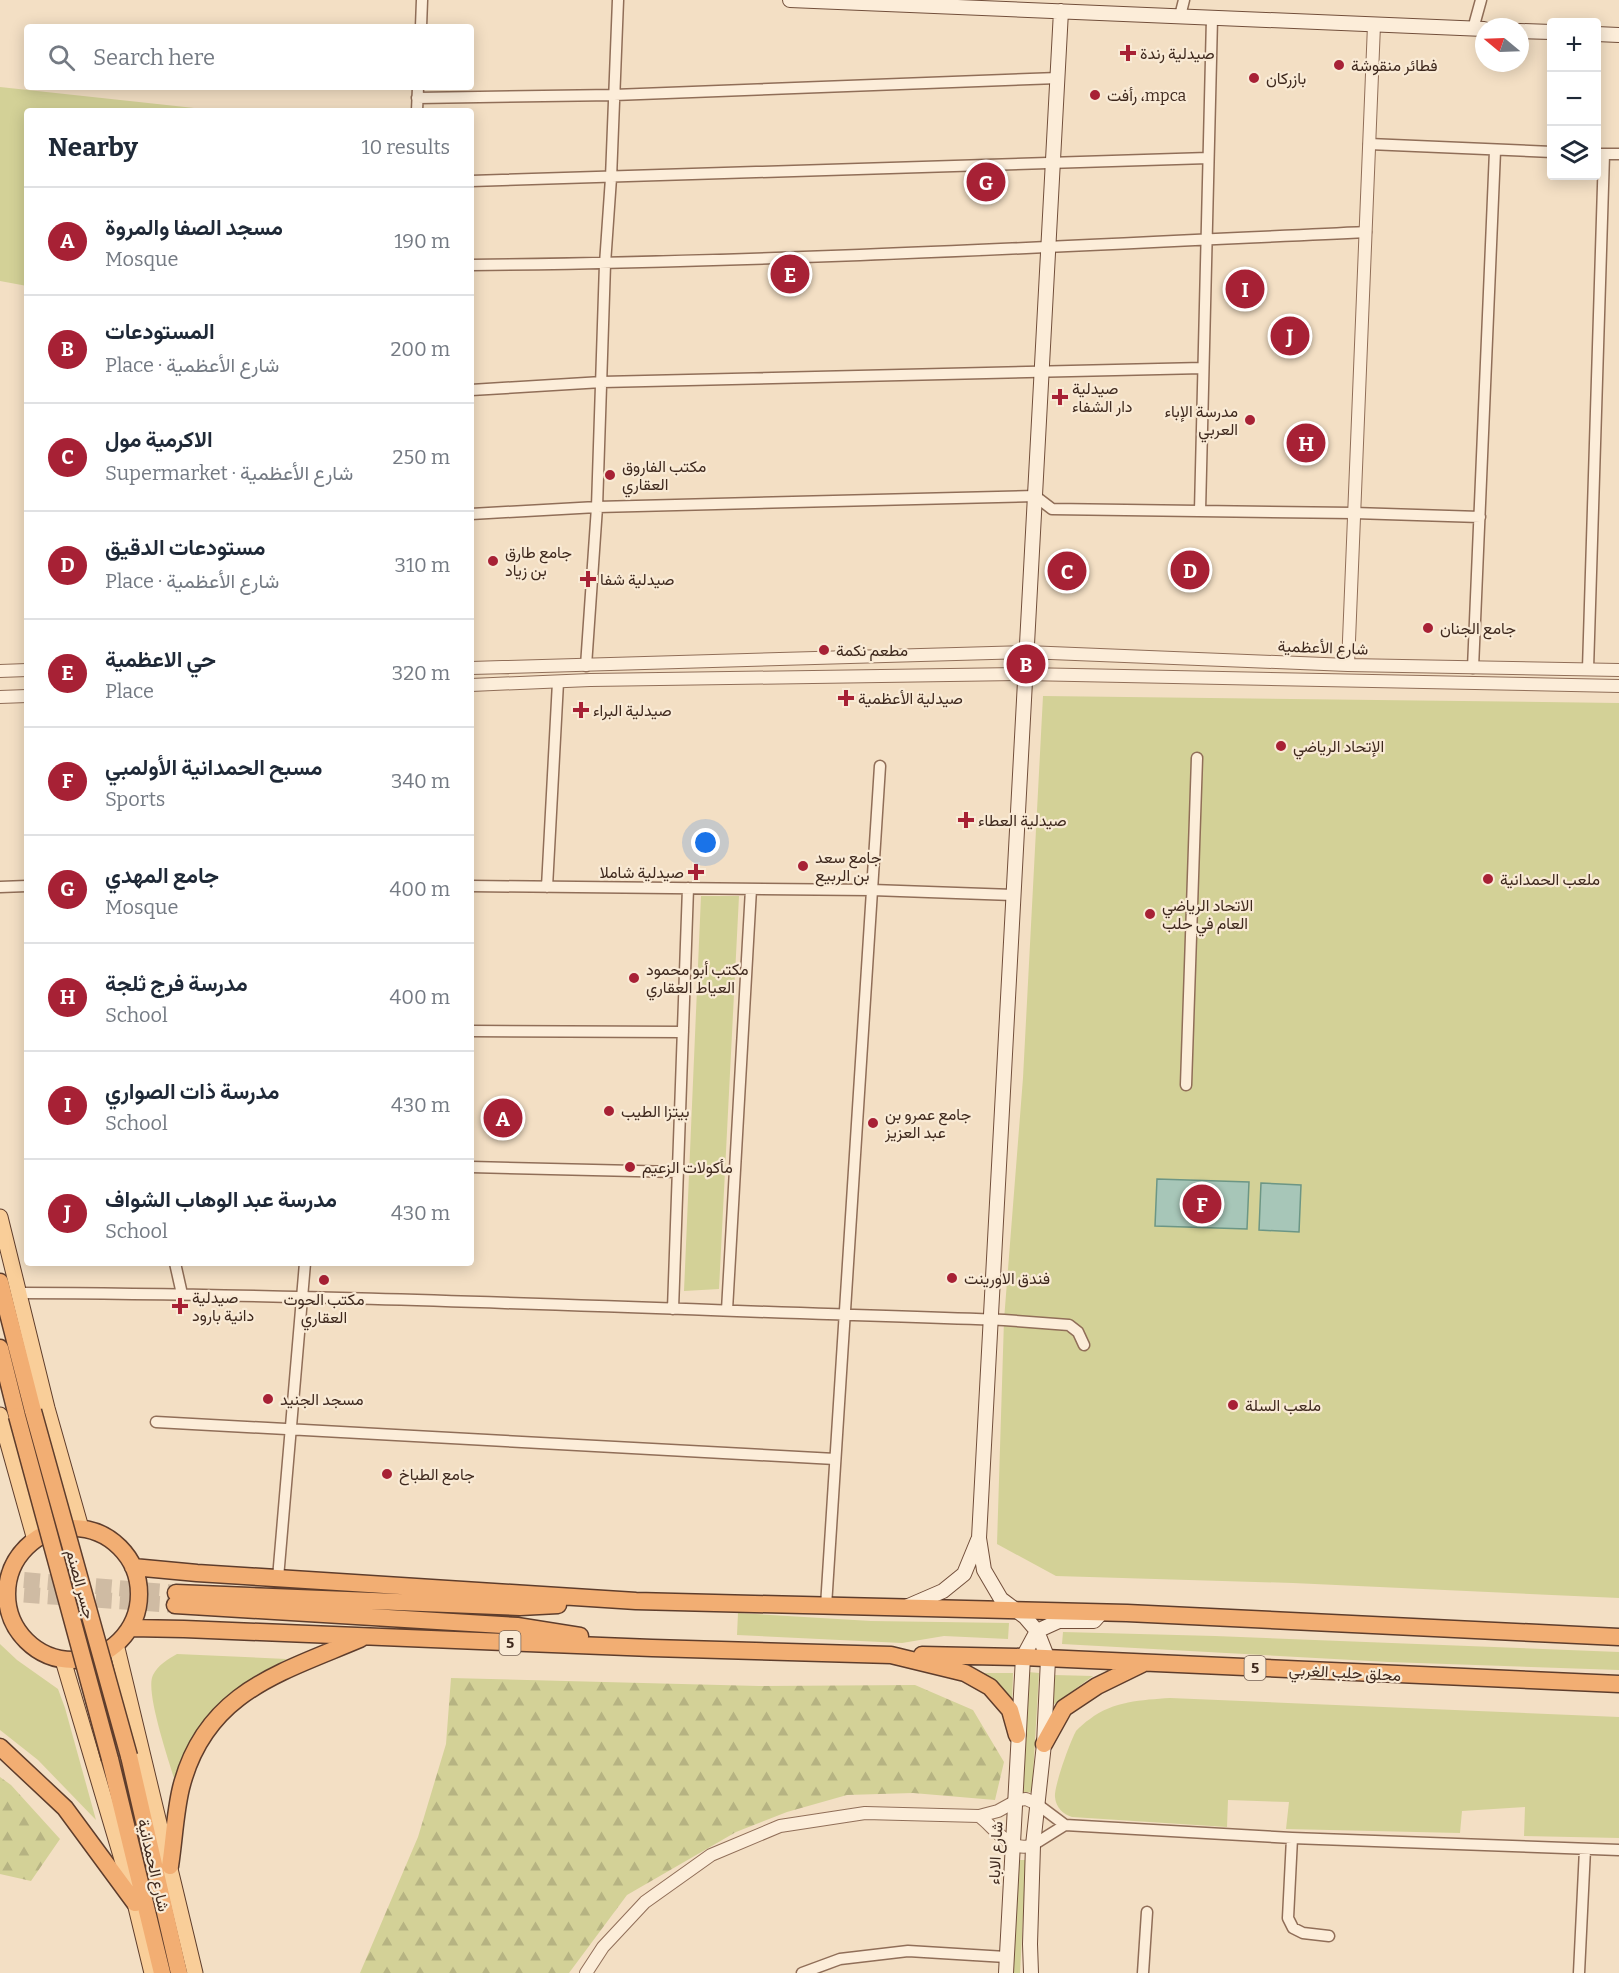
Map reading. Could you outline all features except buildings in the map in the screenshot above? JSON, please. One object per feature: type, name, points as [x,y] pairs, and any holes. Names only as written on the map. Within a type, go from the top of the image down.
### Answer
[{"type":"highway","points":[[0,1282],[25,1414]]},
{"type":"highway","points":[[0,1348],[25,1414]]},
{"type":"highway","name":"جسر الصنم","points":[[25,1414],[129,1756]]},
{"type":"highway","name":"جسر الصنم","points":[[25,1414],[110,1759]]},
{"type":"highway","points":[[81,1528],[108,1538],[123,1551],[133,1567],[139,1598],[130,1628],[116,1644],[100,1655],[82,1660],[63,1660],[46,1655],[31,1645],[5,1616],[8,1587],[11,1572],[18,1559],[35,1540],[62,1529],[81,1528]]},
{"type":"highway","points":[[0,1557],[18,1559]]},
{"type":"highway","name":"5","points":[[133,1567],[636,1601],[1102,1612],[1619,1637]]},
{"type":"highway","name":"5","points":[[636,1601],[520,1607],[175,1599],[516,1626],[652,1648]]},
{"type":"highway","name":"5","points":[[130,1628],[891,1655]]},
{"type":"highway","points":[[170,1866],[181,1789],[187,1768],[202,1739],[221,1713],[246,1691],[274,1675],[365,1637]]},
{"type":"highway","points":[[891,1655],[965,1673],[990,1687],[1010,1710],[1017,1735]]},
{"type":"highway","name":"محلق حلب الغربي","points":[[891,1655],[1023,1658],[1619,1683]]},
{"type":"highway","points":[[1044,1743],[1064,1708],[1097,1686],[1145,1663]]},
{"type":"highway","points":[[0,1748],[65,1809],[135,1903]]},
{"type":"highway","name":"شارع الحمدانية","points":[[129,1756],[179,1973]]},
{"type":"highway","name":"شارع الحمدانية","points":[[110,1759],[162,1973]]},
{"type":"main road","points":[[790,0],[1475,29]]},
{"type":"main road","points":[[1031,1973],[1033,1845],[1044,1743],[1048,1659],[1037,1631],[1016,1609],[1001,1599],[984,1570],[979,1538],[1061,11]]},
{"type":"main road","points":[[1529,31],[1547,32]]},
{"type":"main road","points":[[1601,34],[1619,35]]},
{"type":"main road","points":[[0,1217],[47,1408],[81,1528]]},
{"type":"main road","points":[[0,1415],[35,1540]]},
{"type":"main road","points":[[906,1607],[943,1591],[964,1575],[979,1538]]},
{"type":"main road","points":[[1023,1658],[1037,1631],[1059,1621],[1094,1621],[1102,1612]]},
{"type":"main road","points":[[116,1644],[195,1973]]},
{"type":"main road","name":"شارع الاباء","points":[[1006,1973],[1011,1845],[1023,1658]]},
{"type":"main road","points":[[63,1660],[135,1903],[152,1973]]},
{"type":"street","points":[[421,24],[422,0]]},
{"type":"street","points":[[586,666],[597,507],[605,264],[618,0]]},
{"type":"street","points":[[1180,16],[1184,0]]},
{"type":"street","points":[[1480,18],[1481,0]]},
{"type":"street","points":[[1200,511],[1212,18]]},
{"type":"street","points":[[1348,665],[1374,25]]},
{"type":"street","points":[[417,93],[614,95],[1058,78]]},
{"type":"street","points":[[1369,144],[1547,152]]},
{"type":"street","points":[[1473,668],[1495,151]]},
{"type":"street","points":[[1601,154],[1619,154]]},
{"type":"street","points":[[474,181],[1208,158]]},
{"type":"street","points":[[1588,669],[1599,180]]},
{"type":"street","points":[[474,265],[605,264],[1366,232]]},
{"type":"street","points":[[474,390],[602,382],[1203,368]]},
{"type":"street","points":[[474,514],[597,507],[1035,496],[1052,509],[1354,513],[1480,518]]},
{"type":"street","name":"شارع الأعظمية","points":[[474,668],[1026,652],[1348,665],[1619,670]]},
{"type":"street","points":[[0,671],[24,670]]},
{"type":"street","points":[[474,686],[558,682],[1025,674],[1619,686]]},
{"type":"street","points":[[547,887],[558,682]]},
{"type":"street","points":[[0,697],[24,696]]},
{"type":"street","points":[[1186,1085],[1197,758]]},
{"type":"street","points":[[826,1606],[880,766]]},
{"type":"street","points":[[0,887],[24,886]]},
{"type":"street","points":[[474,886],[872,890],[1013,895]]},
{"type":"street","points":[[673,1309],[688,888]]},
{"type":"street","points":[[727,1310],[751,889]]},
{"type":"street","points":[[474,1031],[683,1032]]},
{"type":"street","points":[[474,1167],[678,1172]]},
{"type":"street","points":[[176,1266],[182,1294]]},
{"type":"street","points":[[278,1578],[305,1266]]},
{"type":"street","points":[[19,1293],[302,1297],[991,1320],[1069,1325],[1078,1332],[1084,1345]]},
{"type":"street","points":[[156,1422],[835,1459]]},
{"type":"street","points":[[586,1973],[603,1947],[645,1902],[711,1856],[780,1826],[866,1813],[979,1816],[998,1811],[1014,1801],[1026,1799],[1037,1804],[1065,1825],[1292,1838],[1619,1850]]},
{"type":"street","points":[[979,1816],[1011,1845],[1022,1848],[1033,1845],[1065,1825]]},
{"type":"street","points":[[1292,1838],[1288,1918],[1293,1928],[1303,1933],[1329,1936]]},
{"type":"street","points":[[1579,1973],[1585,1849]]},
{"type":"street","points":[[1143,1973],[1146,1912]]},
{"type":"street","points":[[802,1973],[840,1959],[908,1951],[1006,1957]]},
{"type":"green space","points":[[0,87],[194,108],[24,108],[24,285],[0,281]]},
{"type":"green space","points":[[1043,696],[1619,703],[1619,1598],[1293,1583],[1056,1576],[997,1544],[1004,1320],[1023,1078]]},
{"type":"green space","points":[[701,896],[739,896],[719,1289],[684,1291]]},
{"type":"green space","points":[[738,1613],[871,1621],[1009,1623],[1008,1639],[944,1636],[902,1643],[737,1635]]},
{"type":"green space","points":[[1063,1632],[1619,1652],[1619,1670],[1389,1662],[1062,1644]]},
{"type":"green space","points":[[0,1644],[17,1660],[58,1689],[96,1820],[38,1760],[0,1730]]},
{"type":"green space","points":[[177,1654],[287,1659],[256,1675],[233,1694],[179,1794],[156,1715],[151,1684],[158,1668]]},
{"type":"green space","points":[[1028,1672],[1039,1673],[1032,1792],[1021,1793]]},
{"type":"green space","points":[[979,1673],[1013,1673],[1012,1703]]},
{"type":"green space","points":[[1054,1675],[1093,1676],[1053,1705]]},
{"type":"green space","points":[[451,1678],[759,1686],[915,1685],[973,1710],[1004,1762],[995,1800],[913,1793],[847,1795],[787,1812],[736,1832],[627,1895],[569,1973],[360,1973],[418,1837],[446,1744]]},
{"type":"green space","points":[[1170,1698],[1619,1717],[1619,1838],[1524,1836],[1525,1807],[1462,1811],[1460,1833],[1286,1829],[1289,1802],[1228,1800],[1227,1827],[1072,1817],[1060,1810],[1055,1791],[1076,1731],[1108,1708],[1138,1701]]},
{"type":"green space","points":[[0,1777],[11,1785],[60,1839],[31,1881],[0,1874]]},
{"type":"green space","points":[[1018,1860],[1026,1860],[1020,1973],[1012,1973]]},
{"type":"shaded area","points":[[1157,1179],[1249,1182],[1247,1229],[1155,1226]]},
{"type":"shaded area","points":[[1261,1183],[1301,1185],[1299,1232],[1259,1230]]},
{"type":"tunnel","points":[[0,1578],[176,1593]]},
{"type":"tunnel","points":[[0,1593],[175,1605]]},
{"type":"place","name":"صيدلية رندة","points":[[1128,53]]},
{"type":"place","name":"فطائر منقوشة","points":[[1339,65]]},
{"type":"place","name":"بازركان","points":[[1254,78]]},
{"type":"place","name":"رأفت ،mpca","points":[[1095,95]]},
{"type":"place","name":"جامع المهدي","points":[[986,182]]},
{"type":"place","name":"حي الاعظمية","points":[[790,274]]},
{"type":"place","name":"مدرسة ذات الصواري","points":[[1245,289]]},
{"type":"place","name":"مدرسة عبد الوهاب الشواف","points":[[1290,336]]},
{"type":"place","name":"صيدلية دار الشفاء","points":[[1060,397]]},
{"type":"place","name":"مدرسة الإباء العربي","points":[[1250,420]]},
{"type":"place","name":"مدرسة فرج ثلجة","points":[[1306,443]]},
{"type":"place","name":"مكتب الفاروق العقاري","points":[[610,475]]},
{"type":"place","name":"جامع طارق بن زياد","points":[[493,561]]},
{"type":"place","name":"مستودعات الدقيق","points":[[1190,570]]},
{"type":"place","name":"الاكرمية مول","points":[[1067,571]]},
{"type":"place","name":"صيدلية شفا","points":[[588,579]]},
{"type":"place","name":"جامع الجنان","points":[[1428,628]]},
{"type":"place","name":"مطعم نكمة","points":[[824,650]]},
{"type":"place","name":"المستودعات","points":[[1026,664]]},
{"type":"place","name":"صيدلية الأعظمية","points":[[846,698]]},
{"type":"place","name":"صيدلية البراء","points":[[581,710]]},
{"type":"place","name":"الإتحاد الرياضي","points":[[1281,746]]},
{"type":"place","name":"صيدلية العطاء","points":[[966,820]]},
{"type":"place","name":"جامع سعد بن الربيع","points":[[803,866]]},
{"type":"place","name":"صيدلية شاملا","points":[[696,872]]},
{"type":"place","name":"ملعب الحمدانية","points":[[1488,879]]},
{"type":"place","name":"الاتحاد الرياضي العام في حلب","points":[[1150,914]]},
{"type":"place","name":"مكتب أبو محمود العياط العقاري","points":[[634,978]]},
{"type":"place","name":"بيتزا الطيب","points":[[609,1111]]},
{"type":"place","name":"مسجد الصفا والمروة","points":[[503,1118]]},
{"type":"place","name":"جامع عمرو بن عبد العزيز","points":[[873,1123]]},
{"type":"place","name":"مأكولات الزعيم","points":[[630,1167]]},
{"type":"place","name":"مسبح الحمدانية الأولمبي","points":[[1202,1204]]},
{"type":"place","name":"فندق الاورينت","points":[[952,1278]]},
{"type":"place","name":"مكتب الحوت العقاري","points":[[324,1280]]},
{"type":"place","name":"صيدلية دانية بارود","points":[[180,1306]]},
{"type":"place","name":"مسجد الجنيد","points":[[268,1399]]},
{"type":"place","name":"ملعب السلة","points":[[1233,1405]]},
{"type":"place","name":"جامع الطباخ","points":[[387,1474]]}]
